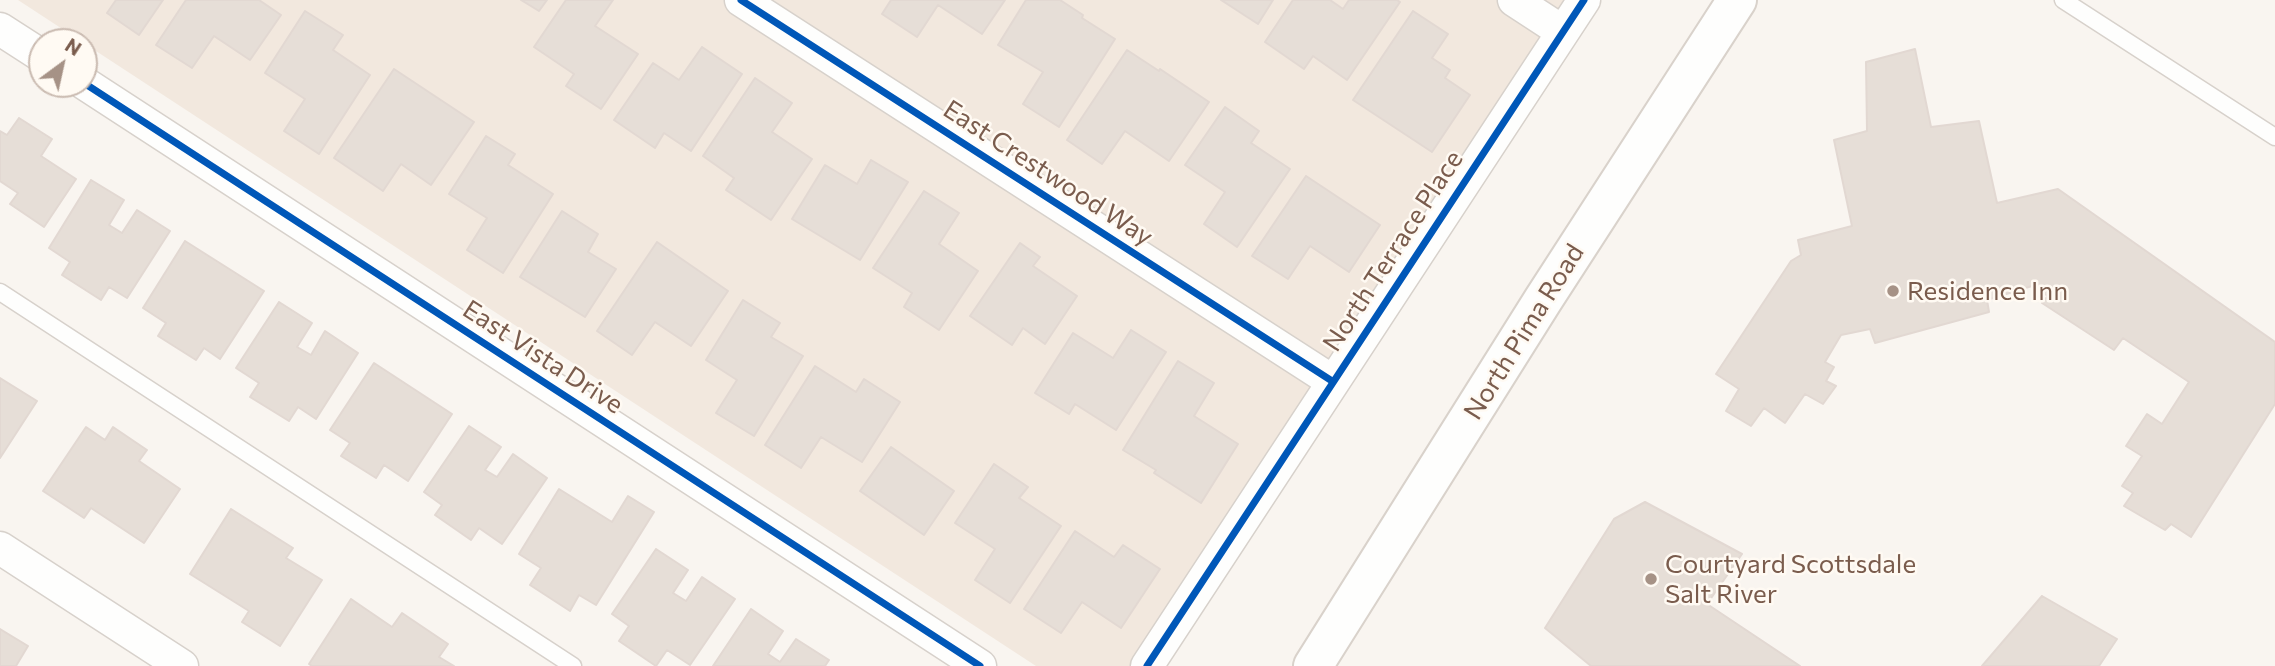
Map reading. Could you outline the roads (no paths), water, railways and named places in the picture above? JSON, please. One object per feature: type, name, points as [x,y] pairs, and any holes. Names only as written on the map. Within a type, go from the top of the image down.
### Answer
[{"type":"main road","name":"North Pima Road","points":[[1313,666],[1737,0]]},
{"type":"street","name":"East Crestwood Way","points":[[741,0],[1332,381]]},
{"type":"street","points":[[1514,0],[1563,32]]},
{"type":"street","name":"North Terrace Place","points":[[1147,666],[1584,0]]},
{"type":"street","points":[[0,29],[28,47]]},
{"type":"street","name":"East Vista Drive","points":[[98,92],[980,666]]},
{"type":"street","points":[[0,548],[182,666]]},
{"type":"lane","points":[[2063,0],[2275,137]]},
{"type":"lane","points":[[0,292],[573,666]]},
{"type":"place","name":"Residence Inn","points":[[1893,291]]},
{"type":"place","name":"Courtyard Scottsdale Salt River","points":[[1651,579]]}]
